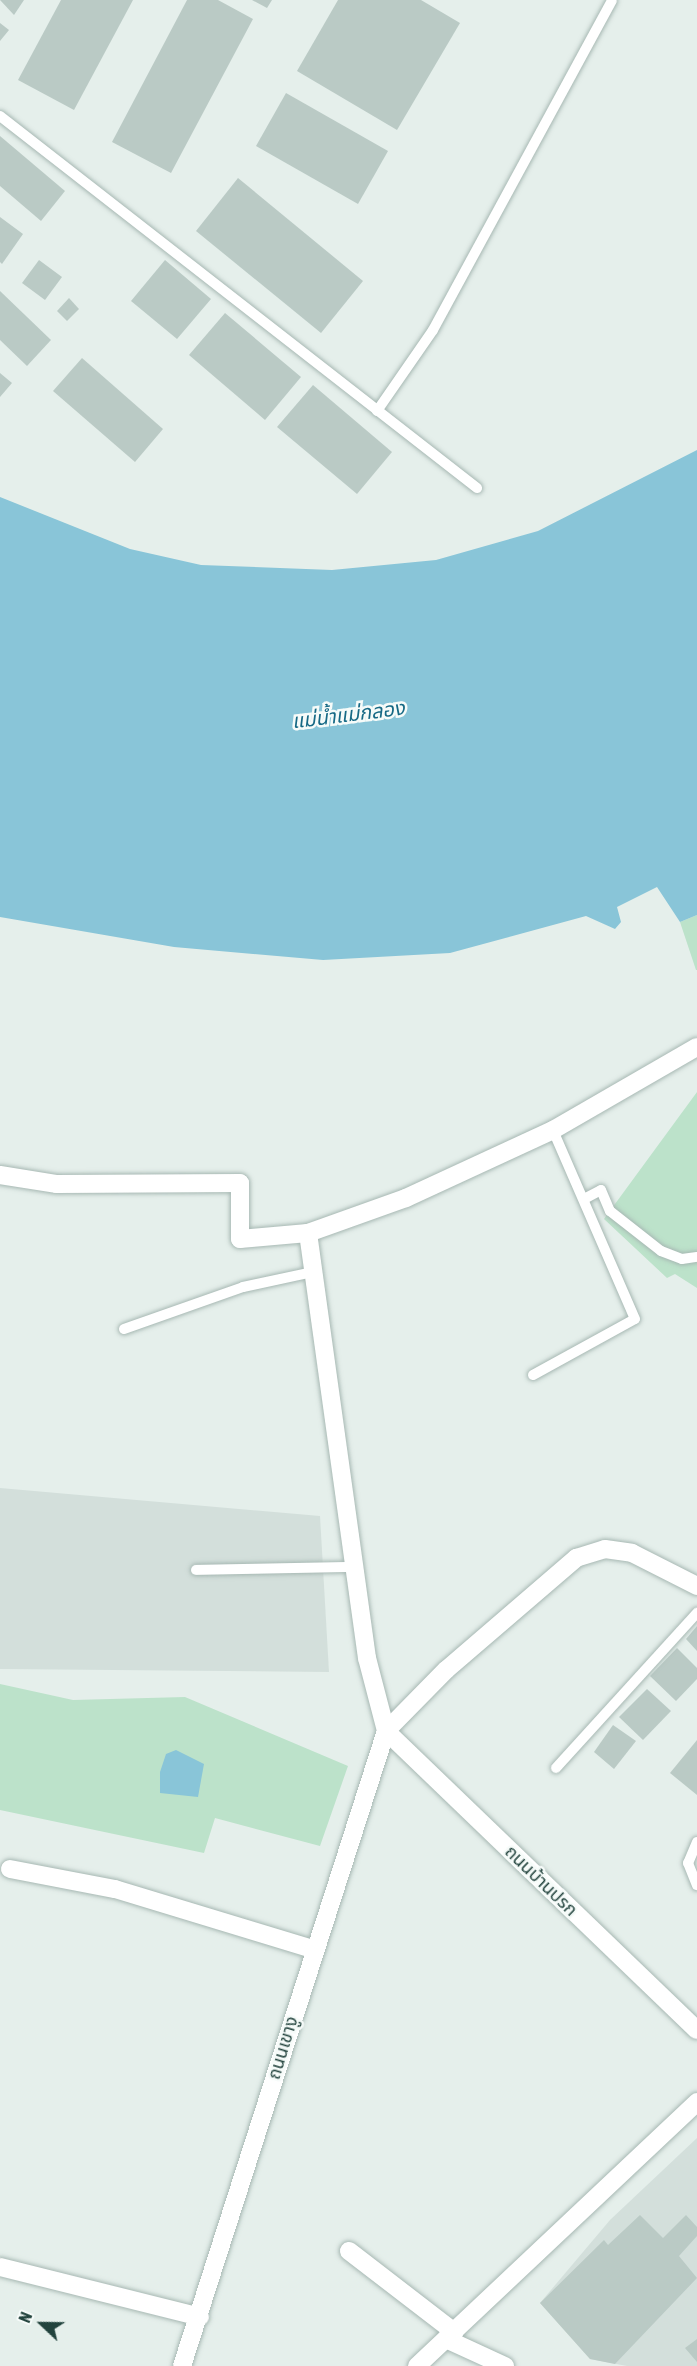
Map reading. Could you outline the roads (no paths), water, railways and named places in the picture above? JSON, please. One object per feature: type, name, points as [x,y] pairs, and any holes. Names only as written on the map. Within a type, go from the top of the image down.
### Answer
[{"type":"street","points":[[0,1175],[57,1184],[240,1183],[240,1239],[308,1233],[406,1198],[553,1130],[697,1047]]},
{"type":"street","points":[[308,1233],[367,1658],[386,1731]]},
{"type":"street","points":[[386,1731],[446,1670],[576,1558],[605,1549],[632,1552],[697,1586]]},
{"type":"street","name":"ถนนเขางู","points":[[182,2366],[200,2317],[312,1949],[386,1731]]},
{"type":"street","name":"ถนนบ้านปรก","points":[[386,1731],[697,2030]]},
{"type":"street","points":[[10,1869],[115,1889],[312,1949]]},
{"type":"street","points":[[417,2366],[697,2102]]},
{"type":"street","points":[[349,2252],[450,2335],[505,2366]]},
{"type":"street","points":[[0,2267],[200,2317]]},
{"type":"lane","points":[[377,411],[433,330],[612,0]]},
{"type":"lane","points":[[0,116],[477,488]]},
{"type":"lane","points":[[533,1374],[635,1319],[553,1130]]},
{"type":"lane","points":[[584,1199],[600,1190],[610,1211],[661,1251],[682,1259],[697,1257]]},
{"type":"lane","points":[[124,1329],[243,1287],[313,1272]]},
{"type":"lane","points":[[196,1570],[354,1567]]},
{"type":"lane","points":[[556,1768],[697,1613]]},
{"type":"lane","points":[[697,1842],[688,1863],[697,1885]]},
{"type":"water","name":"แม่น้ำแม่กลอง","points":[[697,450],[697,915],[680,922],[657,887],[617,907],[621,922],[615,929],[586,916],[450,953],[323,960],[174,947],[0,917],[0,497],[130,549],[201,565],[332,570],[436,560],[538,531]]},
{"type":"water","points":[[176,1750],[204,1764],[198,1797],[160,1793],[160,1772],[166,1754]]}]
